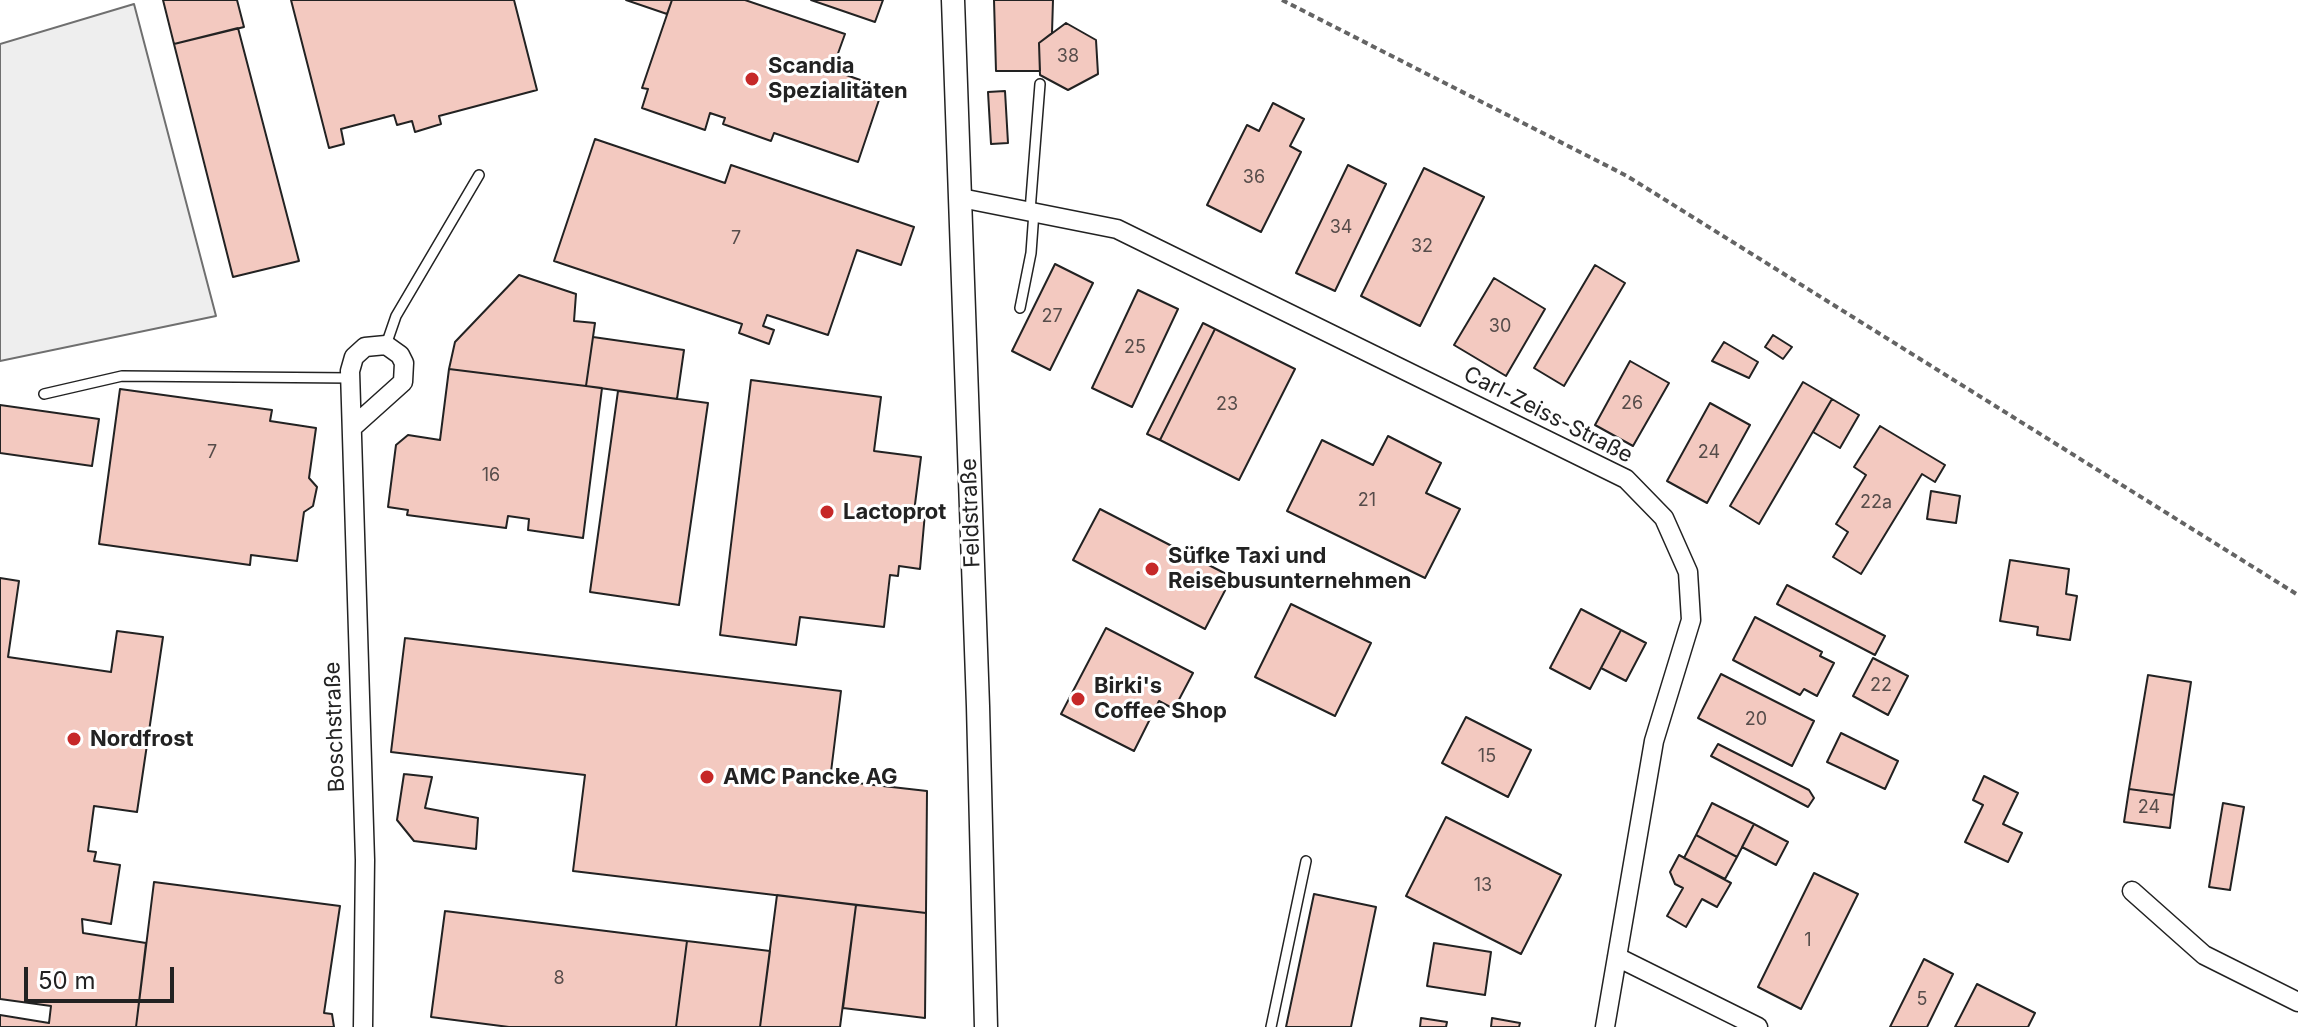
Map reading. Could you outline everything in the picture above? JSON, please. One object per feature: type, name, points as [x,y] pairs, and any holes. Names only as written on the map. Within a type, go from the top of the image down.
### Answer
[{"type":"street","name":"Feldstraße","points":[[953,0],[986,1027]]},
{"type":"street","name":"Carl-Zeiss-Straße","points":[[961,198],[1117,229],[1626,479],[1664,518],[1688,572],[1691,620],[1654,741],[1605,1027]]},
{"type":"street","points":[[351,378],[351,363],[359,351],[372,344],[386,345],[400,355],[404,363],[403,382],[354,426]]},
{"type":"street","name":"Boschstraße","points":[[351,378],[355,625],[365,860],[363,1027]]},
{"type":"street","points":[[2132,891],[2204,955],[2298,1002]]},
{"type":"street","points":[[1617,957],[1758,1027]]},
{"type":"lane","points":[[1020,308],[1031,253],[1040,84]]},
{"type":"lane","points":[[386,345],[396,316],[479,175]]},
{"type":"lane","points":[[44,394],[122,376],[351,378]]},
{"type":"lane","points":[[1271,1027],[1306,861]]},
{"type":"path","points":[[1282,0],[1627,176],[2298,595]]},
{"type":"shaded area","points":[[134,4],[216,316],[0,361],[0,44]]},
{"type":"building","points":[[163,0],[237,0],[244,27],[174,44]]},
{"type":"building","points":[[291,0],[514,0],[537,90],[439,116],[441,124],[415,132],[412,121],[397,125],[394,115],[341,129],[344,144],[329,148]]},
{"type":"building","points":[[626,0],[672,0],[667,14]]},
{"type":"building","name":"Scandia Spezialitäten","points":[[672,0],[745,0],[845,34],[832,70],[883,88],[858,162],[774,133],[771,141],[723,124],[725,118],[710,113],[705,130],[642,108],[648,89],[642,88]]},
{"type":"building","points":[[811,0],[883,0],[875,22]]},
{"type":"building","points":[[994,0],[1053,0],[1052,33],[1039,43],[1040,71],[996,71]]},
{"type":"building","points":[[1066,23],[1096,40],[1098,74],[1068,90],[1040,75],[1039,43]]},
{"type":"building","points":[[238,28],[299,261],[233,277],[174,44]]},
{"type":"building","points":[[1005,91],[1008,143],[991,144],[988,92]]},
{"type":"building","points":[[1273,103],[1304,119],[1290,146],[1301,152],[1261,232],[1207,205],[1247,125],[1259,131]]},
{"type":"building","points":[[595,139],[725,183],[731,165],[914,227],[901,265],[857,250],[828,335],[767,315],[763,326],[774,330],[769,344],[739,333],[742,324],[554,261]]},
{"type":"building","points":[[1348,165],[1386,184],[1335,291],[1296,273]]},
{"type":"building","points":[[1424,168],[1484,197],[1420,326],[1361,296]]},
{"type":"building","points":[[1055,264],[1093,283],[1050,370],[1012,351]]},
{"type":"building","points":[[1595,265],[1625,283],[1564,386],[1534,368]]},
{"type":"building","points":[[519,275],[576,294],[574,321],[595,323],[586,386],[449,369],[455,342]]},
{"type":"building","points":[[1494,278],[1545,309],[1506,376],[1454,345]]},
{"type":"building","points":[[1138,290],[1178,309],[1132,407],[1092,388]]},
{"type":"building","points":[[1203,323],[1215,329],[1160,440],[1147,434]]},
{"type":"building","points":[[1215,329],[1295,369],[1239,480],[1160,440]]},
{"type":"building","points":[[1773,335],[1792,347],[1783,359],[1765,347]]},
{"type":"building","points":[[593,337],[684,350],[677,399],[586,386]]},
{"type":"building","points":[[1724,342],[1758,362],[1749,378],[1712,361]]},
{"type":"building","points":[[1630,361],[1669,383],[1633,446],[1595,425]]},
{"type":"building","points":[[449,369],[602,388],[583,538],[528,530],[529,519],[508,516],[506,528],[407,515],[408,510],[388,507],[396,445],[408,435],[440,440]]},
{"type":"building","name":"Lactoprot","points":[[751,380],[881,397],[874,451],[921,457],[914,512],[925,513],[920,569],[899,566],[898,576],[890,575],[884,627],[800,617],[796,645],[720,635]]},
{"type":"building","points":[[1803,382],[1832,399],[1759,524],[1730,506]]},
{"type":"building","points":[[120,389],[272,410],[270,421],[316,428],[309,478],[317,487],[313,506],[304,512],[297,561],[251,555],[250,565],[99,544]]},
{"type":"building","points":[[618,391],[708,403],[679,605],[590,592]]},
{"type":"building","points":[[1832,399],[1859,415],[1840,448],[1813,432]]},
{"type":"building","points":[[1710,403],[1750,425],[1707,503],[1667,481]]},
{"type":"building","points":[[0,405],[99,419],[92,466],[0,453]]},
{"type":"building","points":[[1880,426],[1945,465],[1935,482],[1922,474],[1861,574],[1833,557],[1848,532],[1836,524],[1866,475],[1854,467]]},
{"type":"building","points":[[1388,436],[1441,463],[1426,493],[1460,509],[1425,578],[1287,511],[1322,440],[1373,465]]},
{"type":"building","points":[[1931,491],[1960,496],[1956,523],[1927,519]]},
{"type":"building","name":"Süfke Taxi und Reisebusunternehmen","points":[[1100,509],[1232,577],[1205,629],[1073,560]]},
{"type":"building","points":[[2010,560],[2069,569],[2066,594],[2077,596],[2070,640],[2037,635],[2038,627],[2000,621]]},
{"type":"building","name":"Nordfrost","points":[[0,578],[19,581],[8,657],[111,672],[117,631],[163,637],[137,812],[94,806],[88,851],[96,852],[94,861],[120,865],[111,924],[82,919],[83,933],[146,943],[136,1027],[0,1027],[0,1015],[49,1023],[51,1006],[0,999]]},
{"type":"building","points":[[1787,585],[1885,636],[1875,655],[1777,604]]},
{"type":"building","points":[[1291,604],[1371,643],[1335,716],[1255,677]]},
{"type":"building","points":[[1581,609],[1621,630],[1590,689],[1550,668]]},
{"type":"building","points":[[1755,617],[1822,652],[1820,656],[1834,663],[1817,696],[1804,689],[1800,695],[1733,660]]},
{"type":"building","points":[[1106,628],[1193,673],[1174,709],[1159,701],[1134,751],[1061,714]]},
{"type":"building","points":[[1621,630],[1646,643],[1626,681],[1601,668]]},
{"type":"building","name":"AMC Pancke AG","points":[[405,638],[841,691],[830,780],[927,791],[926,913],[573,871],[585,775],[391,752]]},
{"type":"building","points":[[1873,658],[1908,676],[1888,715],[1853,696]]},
{"type":"building","points":[[1721,674],[1814,721],[1792,766],[1698,718]]},
{"type":"building","points":[[2148,675],[2191,682],[2174,795],[2129,789]]},
{"type":"building","points":[[1466,717],[1531,750],[1508,797],[1442,763]]},
{"type":"building","points":[[1841,733],[1898,761],[1885,789],[1827,762]]},
{"type":"building","points":[[1718,744],[1809,790],[1814,798],[1808,807],[1711,756]]},
{"type":"building","points":[[404,774],[432,777],[425,808],[478,818],[476,849],[414,841],[397,820]]},
{"type":"building","points":[[1984,776],[2018,793],[2003,824],[2022,833],[2008,862],[1965,842],[1983,805],[1973,800]]},
{"type":"building","points":[[2129,789],[2174,795],[2170,828],[2124,822]]},
{"type":"building","points":[[1712,803],[1754,824],[1737,857],[1696,835]]},
{"type":"building","points":[[2223,803],[2244,807],[2230,890],[2209,887]]},
{"type":"building","points":[[1446,817],[1561,875],[1521,954],[1406,896]]},
{"type":"building","points":[[1754,824],[1788,842],[1776,865],[1742,847]]},
{"type":"building","points":[[1696,835],[1737,857],[1725,879],[1684,858]]},
{"type":"building","points":[[1679,855],[1731,883],[1717,907],[1702,899],[1686,927],[1667,916],[1683,888],[1675,884],[1670,872]]},
{"type":"building","points":[[1814,873],[1858,894],[1801,1009],[1758,987]]},
{"type":"building","points":[[154,882],[340,906],[324,1013],[332,1014],[334,1027],[136,1027]]},
{"type":"building","points":[[1314,894],[1376,907],[1351,1027],[1286,1027]]},
{"type":"building","points":[[777,895],[856,905],[840,1027],[760,1027]]},
{"type":"building","points":[[856,905],[926,913],[925,1018],[843,1008]]},
{"type":"building","points":[[445,911],[687,941],[676,1027],[509,1027],[431,1017]]},
{"type":"building","points":[[687,941],[770,951],[760,1027],[676,1027]]},
{"type":"building","points":[[1434,943],[1491,952],[1485,995],[1427,986]]},
{"type":"building","points":[[1924,959],[1953,974],[1927,1027],[1890,1027]]},
{"type":"building","points":[[1977,984],[2035,1013],[2028,1027],[1955,1027]]},
{"type":"building","points":[[1421,1018],[1447,1022],[1446,1027],[1420,1027]]},
{"type":"building","points":[[1492,1018],[1520,1023],[1519,1027],[1491,1027]]},
{"type":"place","name":"Scandia Spezialitäten","points":[[752,79]]},
{"type":"place","name":"Lactoprot","points":[[827,512]]},
{"type":"place","name":"Süfke Taxi und Reisebusunternehmen","points":[[1152,569]]},
{"type":"place","name":"Birki's Coffee Shop","points":[[1078,699]]},
{"type":"place","name":"Nordfrost","points":[[74,739]]},
{"type":"place","name":"AMC Pancke AG","points":[[707,777]]}]
